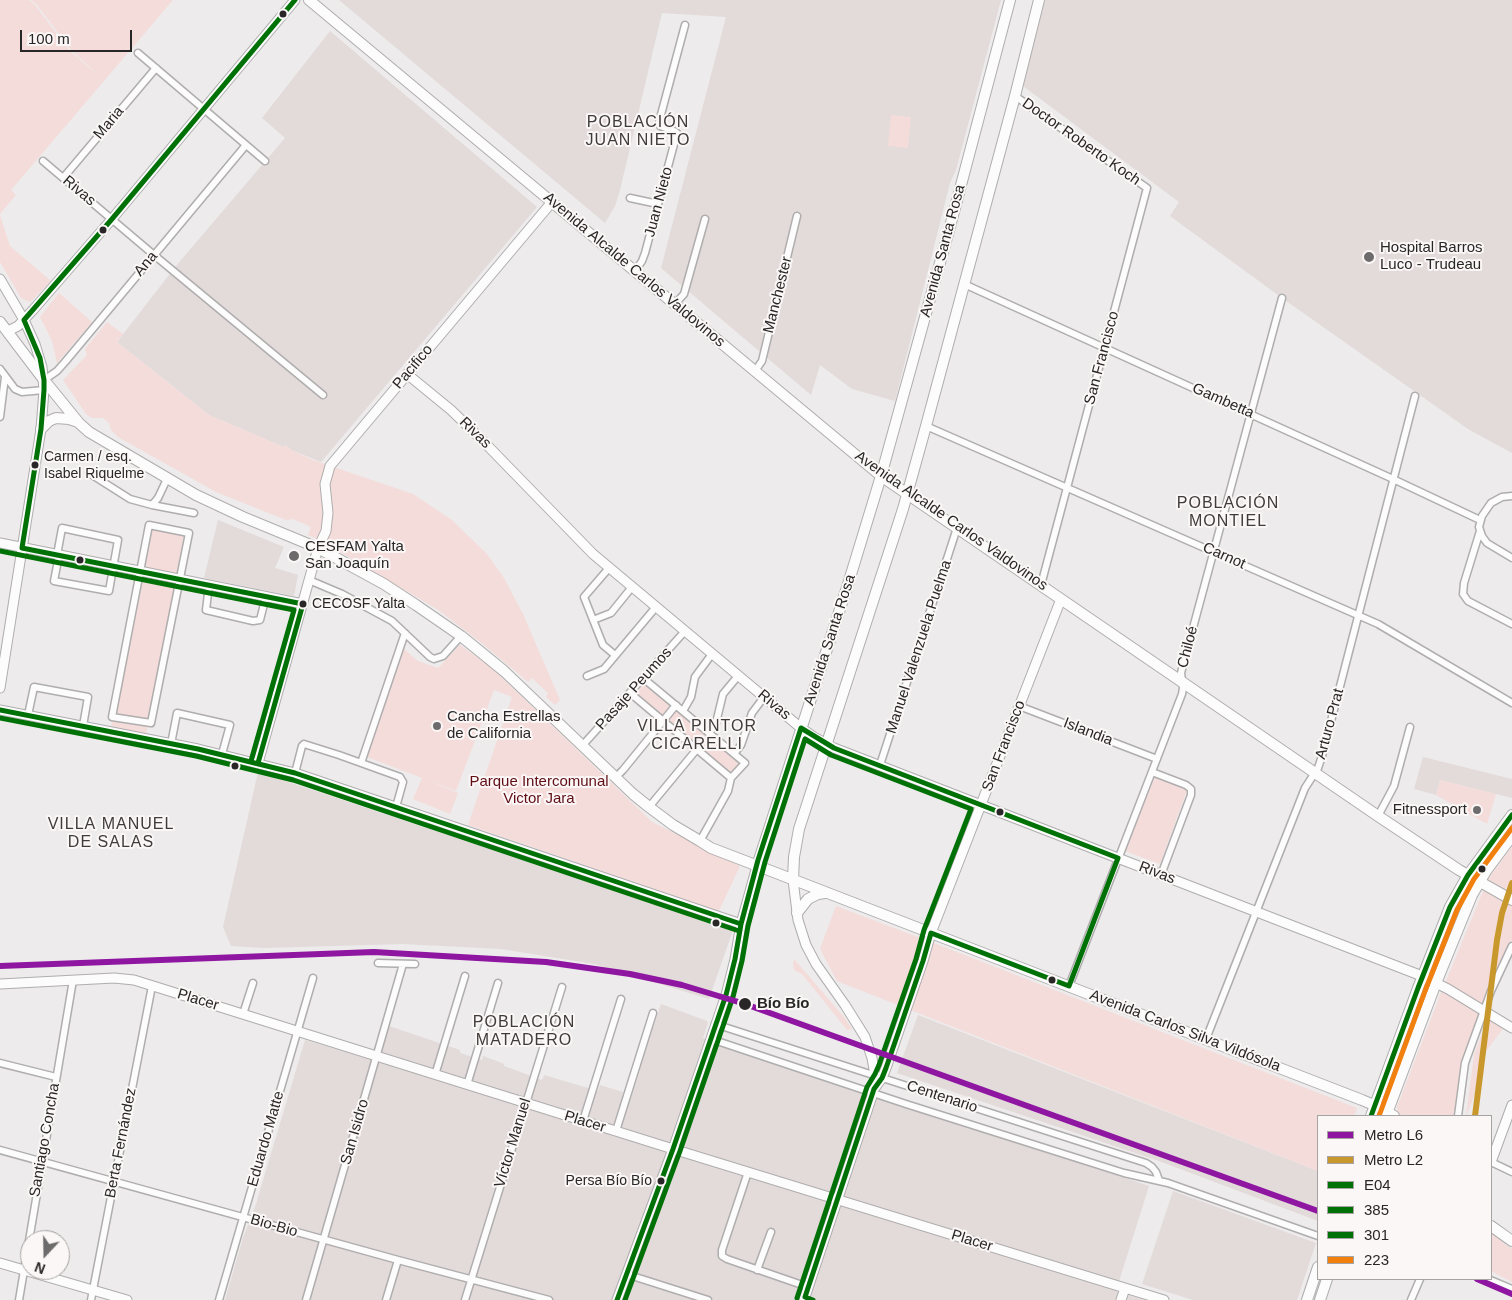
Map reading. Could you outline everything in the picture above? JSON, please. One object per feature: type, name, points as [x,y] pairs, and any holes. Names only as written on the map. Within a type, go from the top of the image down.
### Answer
[{"type":"main road","name":"Avenida Alcalde Carlos Valdovinos","points":[[309,0],[881,476],[1378,816],[1468,875],[1512,900]]},
{"type":"main road","name":"Avenida Santa Rosa","points":[[756,866],[881,476],[1010,0]]},
{"type":"main road","name":"Avenida Santa Rosa","points":[[793,880],[794,857],[800,829],[907,494],[1015,96],[1039,0]]},
{"type":"main road","points":[[0,322],[44,385],[79,423]]},
{"type":"main road","points":[[41,429],[49,421],[56,418],[69,418],[79,423]]},
{"type":"main road","name":"Avenida Carlos Silva Vildósola","points":[[79,423],[95,436],[167,479],[208,501],[318,548],[384,584],[416,605],[460,636],[504,671],[615,778],[649,807],[673,825],[711,848],[1375,1105],[1389,1115]]},
{"type":"main road","points":[[1371,1115],[1422,976],[1450,906],[1468,875],[1512,815]]},
{"type":"main road","points":[[1389,1115],[1436,983],[1467,906],[1480,881],[1512,836]]},
{"type":"main road","points":[[770,872],[776,872],[785,868],[794,857]]},
{"type":"main road","points":[[797,913],[808,899],[826,892]]},
{"type":"main road","points":[[1492,1227],[1512,1240]]},
{"type":"main road","points":[[1307,1300],[1317,1270]]},
{"type":"main road","points":[[1320,1300],[1327,1280]]},
{"type":"street","points":[[8,331],[18,326],[24,320],[112,219],[295,0]]},
{"type":"street","name":"Juan Nieto","points":[[635,271],[642,261],[677,133],[660,126],[659,122],[685,26]]},
{"type":"street","points":[[138,53],[265,161]]},
{"type":"street","name":"Maria","points":[[63,178],[156,68]]},
{"type":"street","name":"Doctor Roberto Koch","points":[[1015,96],[1147,188]]},
{"type":"street","name":"Ana","points":[[44,385],[246,145]]},
{"type":"street","name":"Rivas","points":[[43,161],[323,395]]},
{"type":"street","name":"San Francisco","points":[[1041,585],[1147,188]]},
{"type":"street","points":[[630,198],[658,204]]},
{"type":"street","name":"Pacifico","points":[[258,763],[318,548],[328,523],[325,484],[330,466],[552,202]]},
{"type":"street","name":"Manchester","points":[[755,371],[762,361],[797,216]]},
{"type":"street","points":[[675,304],[684,294],[705,219]]},
{"type":"street","points":[[0,279],[24,320],[40,358],[44,385],[41,429],[0,688]]},
{"type":"street","name":"Gambetta","points":[[964,284],[1480,520]]},
{"type":"street","name":"Chiloé","points":[[1069,986],[1182,694],[1181,673],[1183,665],[1282,298]]},
{"type":"street","points":[[0,369],[15,389],[22,392],[44,385]]},
{"type":"street","name":"Rivas","points":[[407,374],[477,435],[593,554],[801,728],[826,744],[1422,976],[1512,1028]]},
{"type":"street","points":[[0,417],[6,377]]},
{"type":"street","name":"Arturo Prat","points":[[1206,1039],[1305,788],[1315,773],[1326,744],[1415,396]]},
{"type":"street","name":"Carnot","points":[[926,426],[1359,615],[1391,631],[1512,703]]},
{"type":"street","points":[[89,473],[130,499],[194,513]]},
{"type":"street","points":[[152,505],[158,498],[167,479]]},
{"type":"street","points":[[1512,496],[1502,497],[1494,501],[1480,520],[1480,531],[1464,584],[1463,594],[1468,601],[1512,624]]},
{"type":"street","points":[[149,525],[189,533],[151,723],[112,717],[141,572],[149,525]]},
{"type":"street","points":[[62,528],[118,540],[109,591],[54,581],[58,555],[62,528]]},
{"type":"street","name":"Manuel Valenzuela Puelma","points":[[880,765],[957,528]]},
{"type":"street","points":[[1480,531],[1487,543],[1512,558]]},
{"type":"street","points":[[0,544],[303,604]]},
{"type":"street","points":[[609,568],[584,597],[603,645],[615,655]]},
{"type":"street","points":[[309,580],[378,612],[392,621],[434,659],[443,656],[460,636]]},
{"type":"street","points":[[209,585],[206,610],[253,621],[260,620],[266,596]]},
{"type":"street","points":[[593,620],[611,613],[632,587]]},
{"type":"street","name":"San Francisco","points":[[807,1299],[808,1287],[874,1091],[920,970],[931,933],[1061,599]]},
{"type":"street","points":[[587,676],[604,669],[656,607]]},
{"type":"street","name":"Pasaje Peumos","points":[[582,746],[685,631]]},
{"type":"street","points":[[361,763],[404,633]]},
{"type":"street","points":[[683,712],[691,697],[695,677],[712,654]]},
{"type":"street","points":[[710,733],[716,723],[723,694],[738,676]]},
{"type":"street","points":[[643,678],[745,763],[731,778],[728,791],[700,841]]},
{"type":"street","points":[[28,715],[34,687],[88,697],[83,726]]},
{"type":"street","points":[[630,694],[731,778]]},
{"type":"street","points":[[734,754],[742,745],[752,714],[764,697]]},
{"type":"street","points":[[615,778],[676,705]]},
{"type":"street","name":"Islandia","points":[[1020,706],[1157,759]]},
{"type":"street","points":[[0,710],[222,754],[295,773],[741,924]]},
{"type":"street","points":[[171,744],[177,713],[230,725],[222,754]]},
{"type":"street","points":[[1378,816],[1394,786],[1410,727]]},
{"type":"street","points":[[295,773],[304,744],[361,763],[400,777],[403,782],[396,807]]},
{"type":"street","points":[[649,807],[696,749]]},
{"type":"street","points":[[1152,772],[1186,785],[1191,789],[1191,795],[1161,875]]},
{"type":"street","name":"Avenida Santa Rosa","points":[[617,1300],[673,1149],[726,995],[756,866]]},
{"type":"street","name":"Avenida Santa Rosa","points":[[793,880],[797,913],[810,954],[865,1037],[879,1077]]},
{"type":"street","points":[[1458,1115],[1465,1062],[1491,991],[1512,946]]},
{"type":"street","points":[[378,963],[415,964]]},
{"type":"street","name":"San Isidro","points":[[306,1300],[403,964]]},
{"type":"street","points":[[435,1075],[465,976]]},
{"type":"street","name":"Placer","points":[[0,984],[128,978],[467,1085],[1164,1300]]},
{"type":"street","name":"Eduardo Matte","points":[[219,1300],[313,978]]},
{"type":"street","name":"Santiago Concha","points":[[30,1230],[73,980]]},
{"type":"street","points":[[244,1014],[253,983]]},
{"type":"street","points":[[467,1085],[498,983]]},
{"type":"street","name":"Berta Fernández","points":[[91,1300],[152,986]]},
{"type":"street","name":"Víctor Manuel","points":[[465,1300],[562,987]]},
{"type":"street","points":[[584,1121],[621,999]]},
{"type":"street","points":[[616,1131],[653,1013]]},
{"type":"street","name":"Centenario","points":[[715,1024],[1146,1163],[1152,1166],[1159,1180]]},
{"type":"street","name":"Centenario","points":[[711,1039],[1124,1173],[1159,1180],[1317,1236]]},
{"type":"street","points":[[0,1063],[56,1077]]},
{"type":"street","points":[[1492,1159],[1512,1105]]},
{"type":"street","name":"Bio-Bio","points":[[0,1150],[549,1300]]},
{"type":"street","points":[[1492,1162],[1512,1172]]},
{"type":"street","points":[[748,1172],[722,1254],[725,1258],[808,1287]]},
{"type":"street","points":[[757,1270],[771,1232]]},
{"type":"street","points":[[386,1300],[398,1260]]},
{"type":"street","points":[[0,1263],[20,1269]]},
{"type":"street","points":[[626,1274],[708,1300]]},
{"type":"street","name":"Santiago Concha","points":[[19,1300],[22,1280]]},
{"type":"street","points":[[58,1280],[127,1300]]},
{"type":"street","points":[[1411,1300],[1420,1280]]},
{"type":"street","points":[[1490,1280],[1512,1290]]},
{"type":"street","points":[[1120,1300],[1125,1288]]},
{"type":"shaded area","points":[[339,0],[1001,0],[956,170],[950,183],[895,401],[852,389],[820,365],[811,395],[661,268],[726,17],[662,13],[620,190],[615,206],[605,223]]},
{"type":"shaded area","name":"Hospital Barros Luco - Trudeau","points":[[1045,0],[1512,0],[1512,453],[1468,429],[1282,298],[1170,216],[1179,202],[1023,86]]},
{"type":"shaded area","points":[[330,31],[537,207],[321,462],[291,450],[285,445],[284,447],[209,415],[117,342],[176,266],[285,138],[262,118]]},
{"type":"shaded area","points":[[218,520],[284,547],[275,568],[298,575],[294,596],[204,578]]},
{"type":"shaded area","points":[[1423,757],[1512,779],[1512,798],[1440,780],[1436,795],[1414,789]]},
{"type":"shaded area","points":[[258,772],[733,930],[709,999],[594,964],[501,949],[403,944],[264,948],[231,946],[223,927]]},
{"type":"shaded area","points":[[661,1004],[707,1021],[703,1038],[1149,1186],[1116,1291],[1144,1300],[225,1300],[305,1040],[378,1062],[389,1026],[460,1050],[460,1053],[482,1060],[483,1056],[542,1080],[544,1075],[598,1091],[600,1085],[623,1092],[622,1096],[631,1098]]},
{"type":"shaded area","points":[[918,1015],[1317,1171],[1317,1221],[1159,1161],[897,1073]]},
{"type":"shaded area","points":[[1173,1191],[1316,1243],[1297,1300],[1193,1300],[1142,1284]]},
{"type":"green space","points":[[0,0],[29,0],[35,5],[70,51],[103,79],[71,50],[37,5],[31,0],[173,0],[11,190],[16,195],[0,214]]},
{"type":"green space","points":[[891,115],[911,117],[908,148],[888,146]]},
{"type":"green space","points":[[0,215],[10,246],[51,281],[30,302],[21,298],[0,262]]},
{"type":"green space","points":[[59,293],[92,322],[57,363],[52,341],[40,317]]},
{"type":"green space","points":[[107,322],[123,334],[117,342],[209,415],[284,447],[285,445],[291,450],[313,460],[413,494],[452,520],[487,554],[504,578],[523,614],[560,700],[555,705],[546,697],[548,693],[532,678],[528,682],[437,609],[333,548],[331,545],[308,535],[311,527],[293,519],[286,520],[216,492],[118,437],[111,430],[109,423],[103,418],[92,418],[86,414],[63,380],[87,355],[85,349]]},
{"type":"green space","points":[[150,527],[184,534],[146,734],[111,727],[145,567]]},
{"type":"green space","name":"Parque Intercomunal Victor Jara","points":[[460,645],[492,668],[652,822],[740,866],[719,911],[468,825],[512,697],[494,690],[456,791],[424,779],[458,793],[450,814],[413,799],[422,778],[367,757],[403,648],[418,661],[438,668]]},
{"type":"green space","points":[[646,682],[743,763],[731,776],[635,695]]},
{"type":"green space","points":[[1155,777],[1187,790],[1160,864],[1125,851]]},
{"type":"green space","name":"Fitnessport","points":[[1440,780],[1496,794],[1487,824],[1436,795]]},
{"type":"green space","points":[[1512,847],[1512,939],[1485,998],[1463,1060],[1455,1115],[1402,1115],[1397,1112],[1397,1107],[1488,879]]},
{"type":"green space","points":[[836,906],[1357,1108],[1354,1115],[1317,1115],[1317,1171],[837,981],[820,949]]},
{"type":"green space","points":[[795,960],[852,1029],[847,1030],[802,974],[794,970],[793,961]]},
{"type":"green space","points":[[1488,1017],[1505,1026],[1483,1055],[1484,1072],[1466,1115],[1474,1055]]},
{"type":"green space","points":[[1492,1231],[1507,1246],[1512,1248],[1512,1282],[1492,1272]]},
{"type":"metro line","name":"L2","points":[[1475,1115],[1497,940],[1502,913],[1512,883]]},
{"type":"metro line","name":"L6","points":[[0,966],[374,952],[546,962],[630,974],[682,985],[745,1004],[1317,1211]]},
{"type":"metro line","name":"L6","points":[[1479,1280],[1512,1294]]},
{"type":"transit line","name":"E04","points":[[258,763],[303,604],[22,548],[41,429],[44,390],[40,358],[24,320],[112,219],[295,0]]},
{"type":"transit line","name":"385","points":[[0,551],[294,610],[251,761]]},
{"type":"transit line","name":"E04","points":[[0,710],[198,749],[295,773],[741,924]]},
{"type":"transit line","name":"385","points":[[0,718],[196,756],[293,780],[739,931]]},
{"type":"transit line","name":"E04","points":[[617,1300],[673,1149],[726,995],[741,924],[758,860],[801,728],[834,748],[1118,858],[1069,986],[931,933],[886,1068],[874,1089],[805,1297],[813,1300]]},
{"type":"transit line","name":"385","points":[[625,1300],[680,1151],[733,997],[748,926],[765,862],[805,739],[831,755],[971,809],[924,930],[916,959],[879,1065],[867,1087],[797,1298]]},
{"type":"transit line","name":"301","points":[[1371,1115],[1450,907],[1468,875],[1512,815]]},
{"type":"transit line","name":"223","points":[[1379,1115],[1457,910],[1474,879],[1512,828]]},
{"type":"place","name":"Hospital Barros Luco - Trudeau","points":[[1369,257]]},
{"type":"place","name":"Carmen / esq. Isabel Riquelme","points":[[35,465]]},
{"type":"place","name":"CESFAM Yalta San Joaquín","points":[[294,556]]},
{"type":"place","name":"CECOSF Yalta","points":[[303,604]]},
{"type":"place","name":"Cancha Estrellas de California","points":[[437,726]]},
{"type":"place","name":"Fitnessport","points":[[1477,810]]},
{"type":"place","name":"Bío Bío","points":[[745,1004]]},
{"type":"place","name":"Persa Bío Bío","points":[[661,1181]]},
{"type":"district","name":"POBLACIÓN JUAN NIETO","points":[[638,132]]},
{"type":"district","name":"POBLACIÓN MONTIEL","points":[[1228,513]]},
{"type":"district","name":"VILLA PINTOR CICARELLI","points":[[697,736]]},
{"type":"district","name":"VILLA MANUEL DE SALAS","points":[[111,834]]},
{"type":"district","name":"POBLACIÓN MATADERO","points":[[524,1032]]}]
